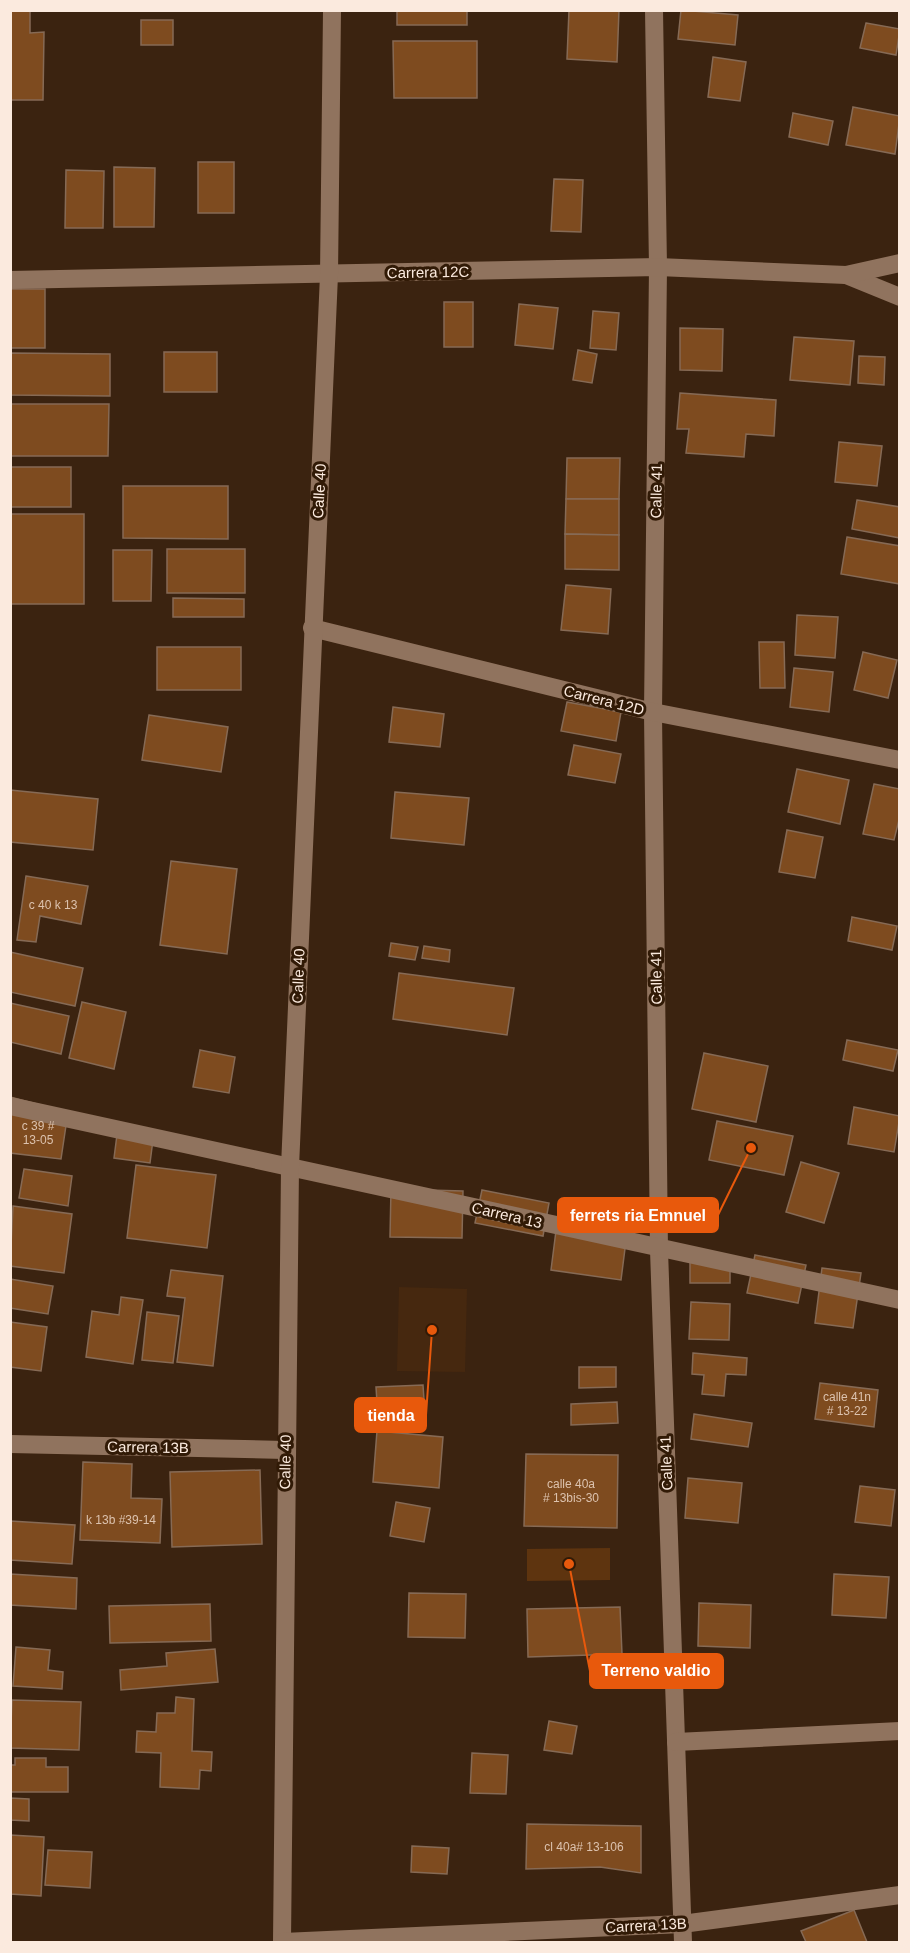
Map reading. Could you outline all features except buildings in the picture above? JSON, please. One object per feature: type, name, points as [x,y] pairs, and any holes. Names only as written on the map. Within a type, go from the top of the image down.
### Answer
[{"type":"street","name":"Calle 40","points":[[283,1942],[285,1450],[290,1167],[329,275],[332,10]]},
{"type":"street","name":"Calle 41","points":[[654,10],[658,267],[653,712],[659,1250],[683,1933]]},
{"type":"street","name":"Carrera 12C","points":[[10,280],[658,267],[846,275],[900,263]]},
{"type":"street","name":"Carrera 12C","points":[[846,275],[900,297]]},
{"type":"street","name":"Carrera 12D","points":[[312,628],[653,712],[900,760]]},
{"type":"street","name":"Carrera 13","points":[[10,1106],[659,1250],[900,1300]]},
{"type":"street","name":"Carrera 13B","points":[[10,1444],[285,1450]]},
{"type":"street","points":[[676,1742],[900,1731]]},
{"type":"street","name":"Carrera 13B","points":[[283,1942],[683,1933],[900,1895]]},
{"type":"shaded area","points":[[399,1287],[467,1289],[465,1372],[397,1371]]},
{"type":"shaded area","points":[[610,1548],[610,1580],[527,1581],[527,1549]]},
{"type":"place","name":"ferrets ria Emnuel","points":[[751,1148]]},
{"type":"place","name":"tienda","points":[[432,1330]]},
{"type":"place","name":"Terreno valdio","points":[[569,1564]]}]
